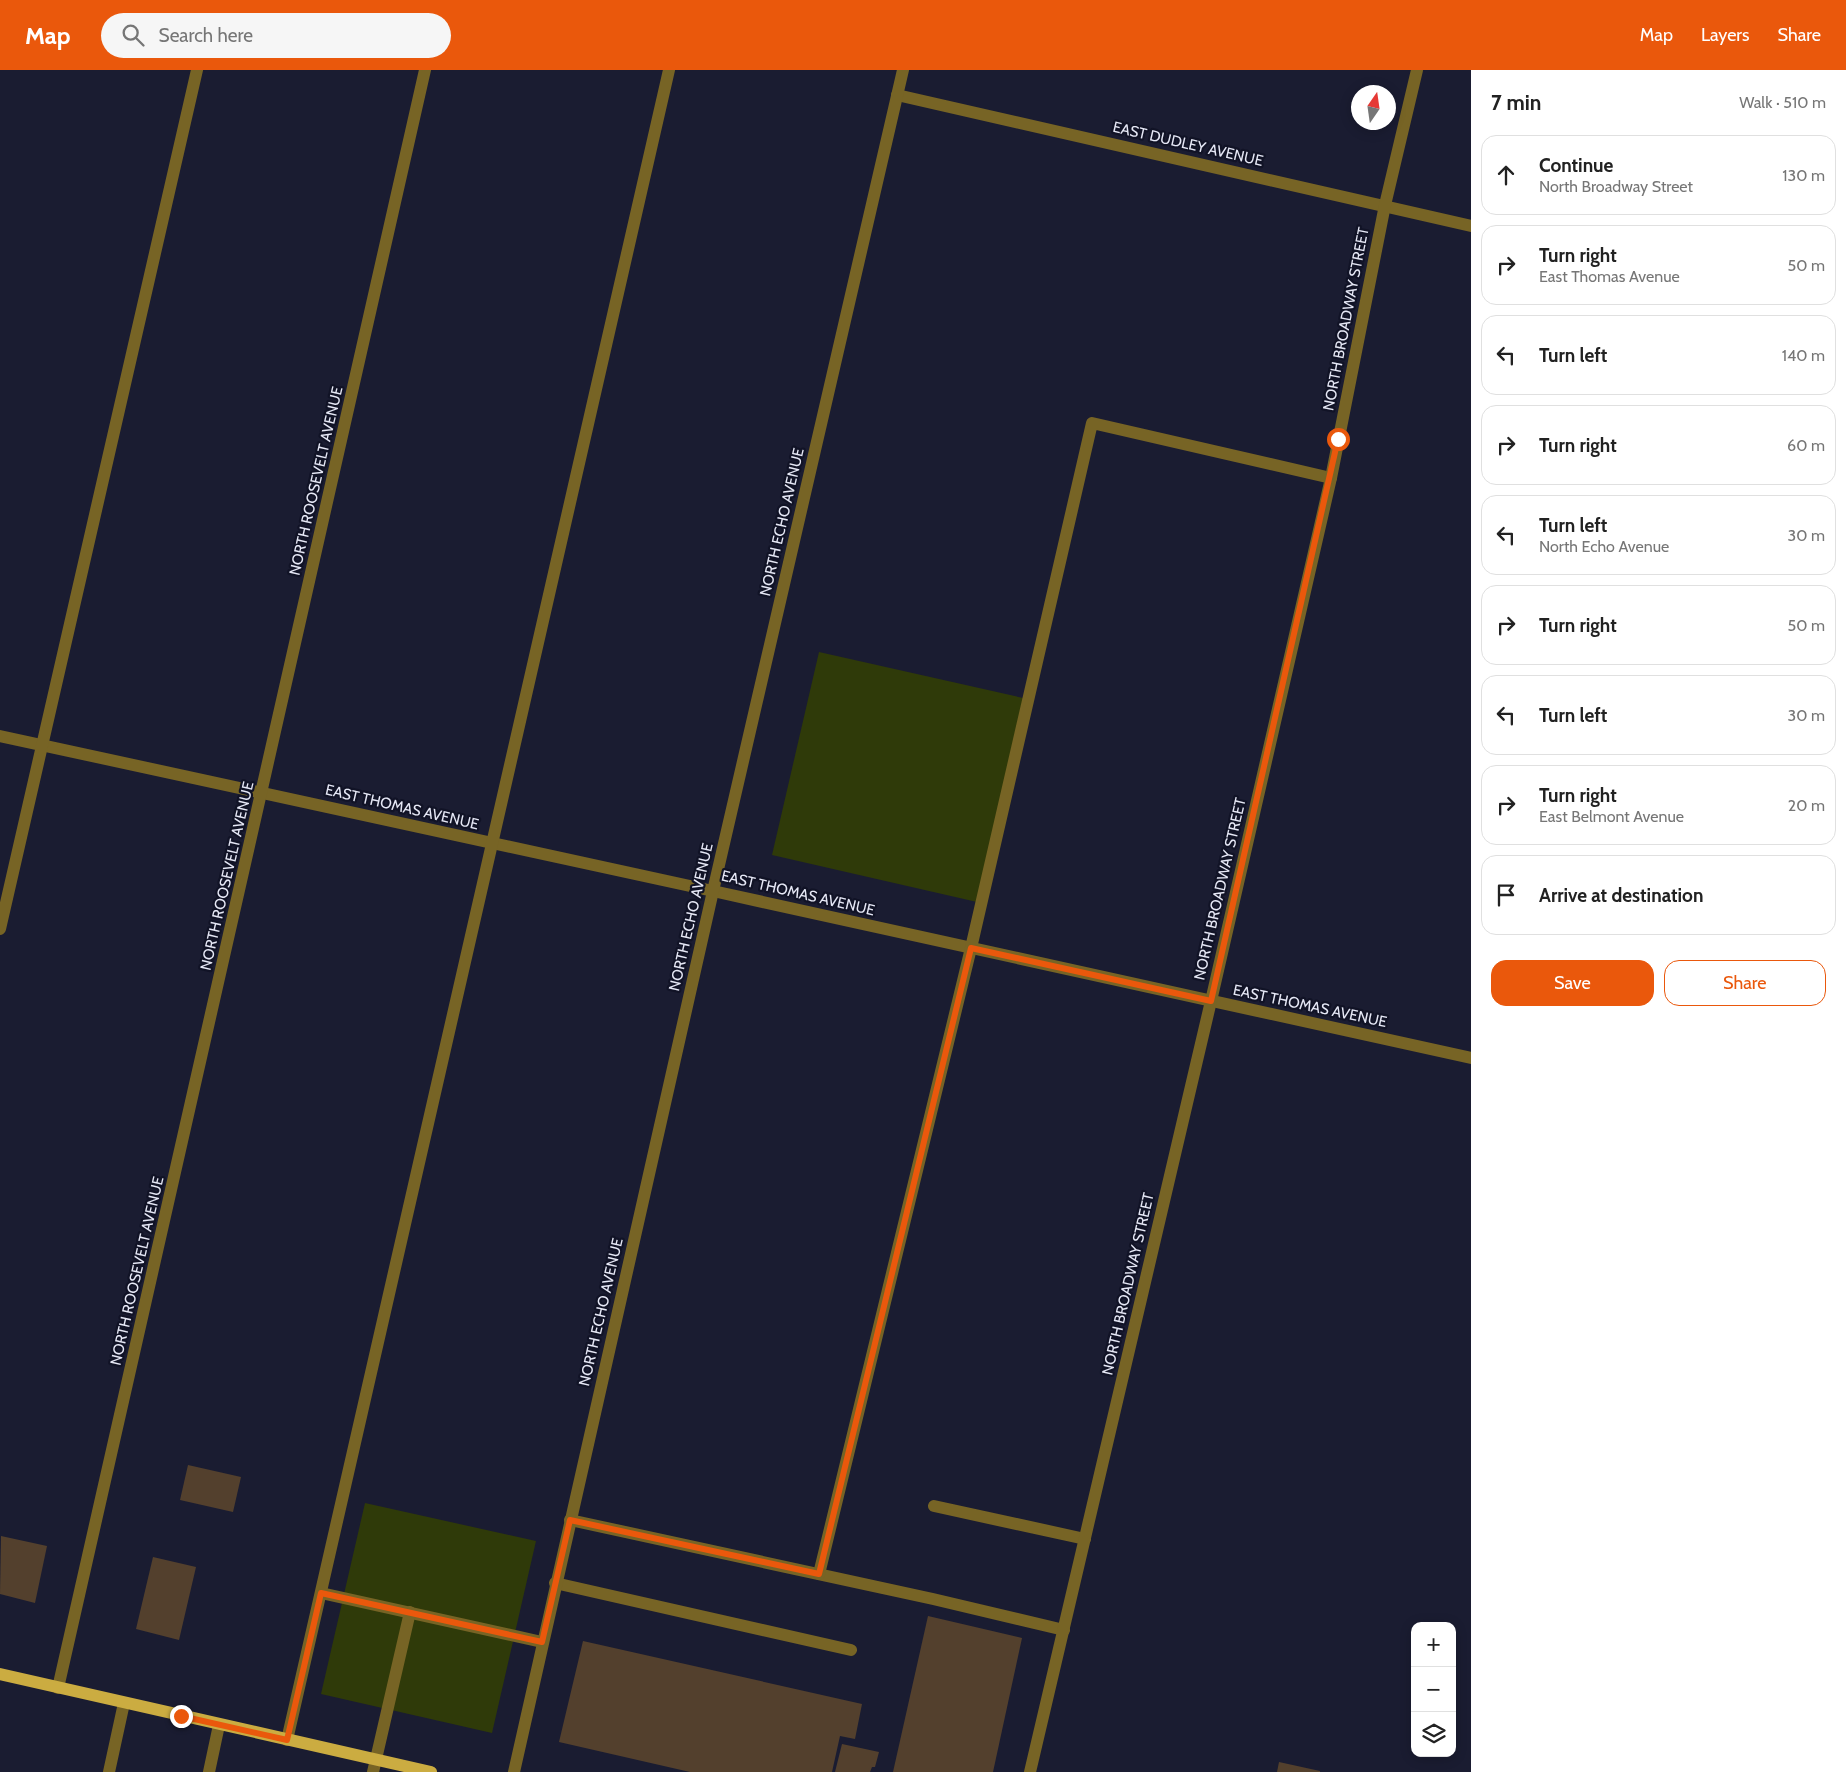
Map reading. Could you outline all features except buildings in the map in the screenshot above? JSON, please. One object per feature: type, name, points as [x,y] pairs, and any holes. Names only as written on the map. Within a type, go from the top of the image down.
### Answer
[{"type":"main road","points":[[0,1674],[287,1740],[374,1766],[431,1772]]},
{"type":"street","points":[[0,929],[197,70]]},
{"type":"street","name":"NORTH ROOSEVELT AVENUE","points":[[58,1688],[263,792],[425,70]]},
{"type":"street","points":[[287,1740],[669,70]]},
{"type":"street","name":"NORTH ECHO AVENUE","points":[[514,1772],[713,891],[903,70]]},
{"type":"street","name":"NORTH BROADWAY STREET","points":[[1030,1772],[1211,1001],[1331,478],[1384,205],[1417,70]]},
{"type":"street","name":"EAST DUDLEY AVENUE","points":[[898,95],[1471,226]]},
{"type":"street","points":[[819,1574],[971,948],[1092,423],[1331,478]]},
{"type":"street","name":"EAST THOMAS AVENUE","points":[[0,736],[263,792],[1471,1058]]},
{"type":"street","points":[[934,1506],[1085,1539]]},
{"type":"street","points":[[570,1520],[1064,1630]]},
{"type":"street","points":[[556,1583],[851,1650]]},
{"type":"street","points":[[321,1593],[542,1642]]},
{"type":"street","points":[[374,1766],[410,1612]]},
{"type":"street","points":[[109,1772],[124,1703]]},
{"type":"street","points":[[208,1772],[219,1725]]},
{"type":"green space","points":[[819,652],[1023,698],[977,902],[772,855]]},
{"type":"green space","points":[[365,1503],[536,1541],[492,1733],[321,1694]]},
{"type":"route","points":[[181,1716],[287,1740],[321,1593],[542,1642],[570,1520],[819,1574],[971,948],[1211,1001],[1331,478],[1338,439]]}]
